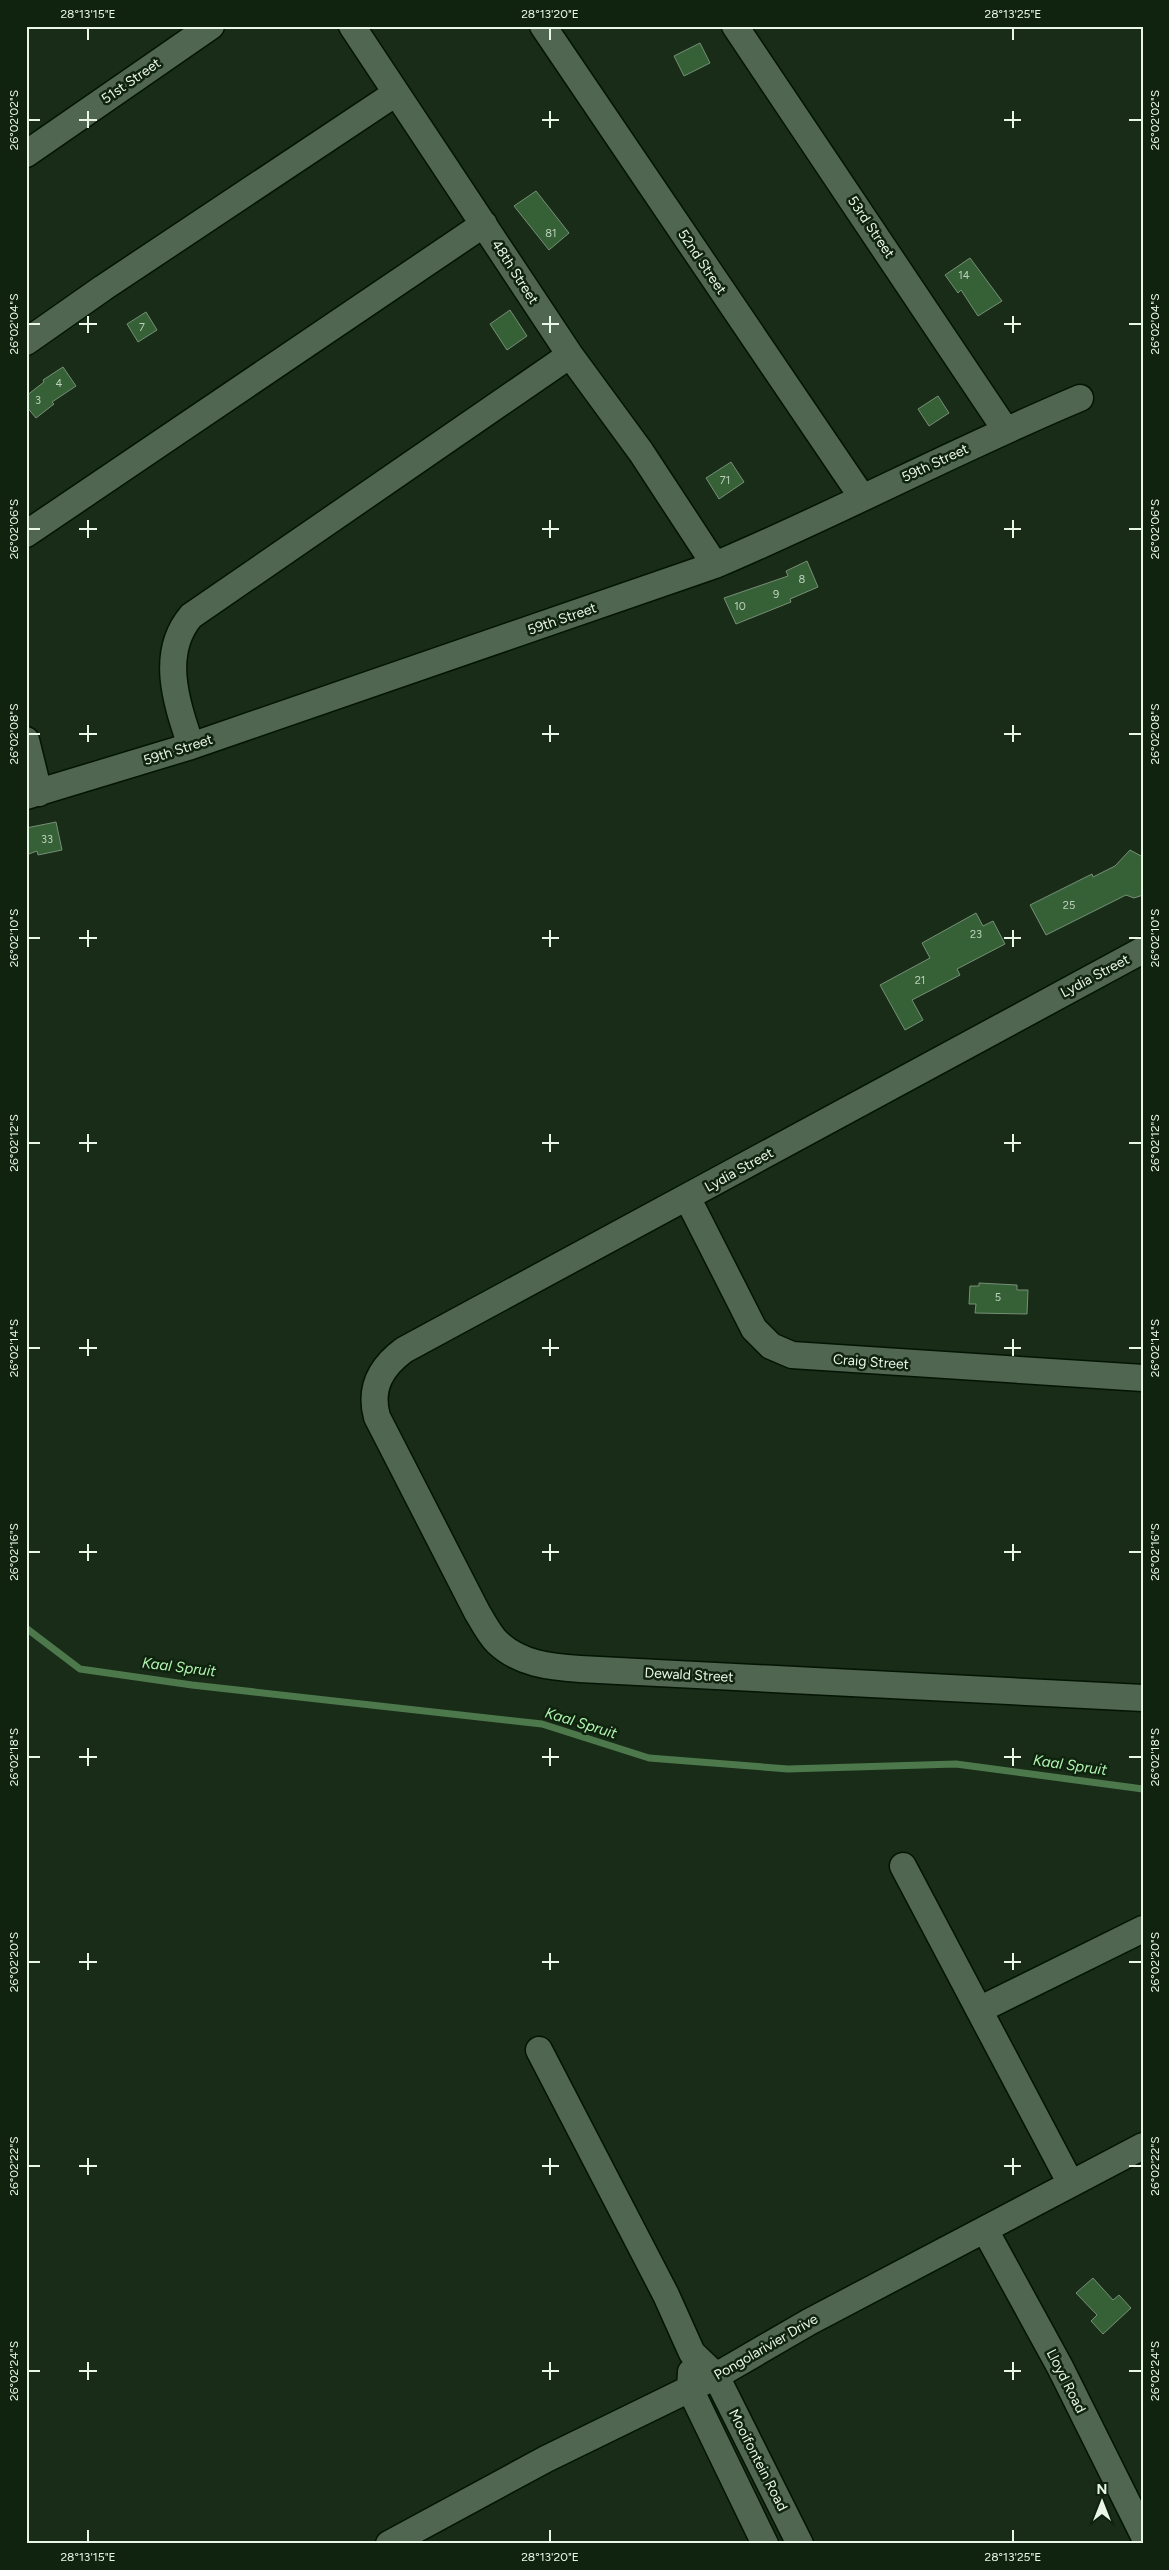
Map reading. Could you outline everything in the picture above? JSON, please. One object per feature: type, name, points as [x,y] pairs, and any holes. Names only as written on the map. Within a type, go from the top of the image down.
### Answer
[{"type":"street","name":"51st Street","points":[[26,154],[211,26]]},
{"type":"street","name":"48th Street","points":[[352,26],[570,355],[641,452],[715,565]]},
{"type":"street","name":"52nd Street","points":[[543,26],[862,496]]},
{"type":"street","name":"53rd Street","points":[[735,26],[1005,430]]},
{"type":"street","points":[[26,342],[396,93]]},
{"type":"street","points":[[26,534],[484,224]]},
{"type":"street","points":[[191,746],[179,709],[173,662],[175,644],[181,628],[191,616],[570,355]]},
{"type":"street","name":"59th Street","points":[[33,795],[191,746],[715,565],[797,530],[862,496],[1005,430],[1080,398]]},
{"type":"street","points":[[26,740],[33,795]]},
{"type":"street","name":"Lydia Street","points":[[377,1417],[373,1404],[379,1375],[390,1361],[404,1350],[688,1199],[1143,950]]},
{"type":"street","name":"Craig Street","points":[[688,1199],[754,1330],[771,1346],[792,1355],[1143,1378]]},
{"type":"street","name":"Dewald Street","points":[[377,1417],[477,1612],[496,1641],[516,1656],[544,1667],[1143,1698]]},
{"type":"street","points":[[903,1866],[1071,2184]]},
{"type":"street","points":[[979,2010],[1143,1929]]},
{"type":"street","points":[[539,2050],[666,2295],[692,2353],[690,2389],[765,2544]]},
{"type":"street","name":"Pongolarivier Drive","points":[[389,2544],[546,2459],[716,2376],[809,2322],[1143,2146]]},
{"type":"street","name":"Lloyd Road","points":[[985,2230],[1060,2367],[1141,2526]]},
{"type":"street","name":"Mooifontein Road","points":[[692,2353],[716,2376],[800,2544]]},
{"type":"building","points":[[700,43],[710,63],[684,76],[674,56]]},
{"type":"building","points":[[536,191],[569,233],[549,250],[514,206]]},
{"type":"building","points":[[970,258],[1002,301],[978,316],[961,290],[958,293],[945,275]]},
{"type":"building","points":[[510,310],[527,336],[507,350],[490,324]]},
{"type":"building","points":[[146,312],[157,330],[138,342],[127,324]]},
{"type":"building","points":[[63,367],[76,386],[52,402],[54,404],[36,418],[26,406],[26,396],[44,382],[43,380]]},
{"type":"building","points":[[938,396],[949,413],[929,426],[918,409]]},
{"type":"building","points":[[731,462],[744,482],[719,499],[706,478]]},
{"type":"building","points":[[807,561],[818,587],[790,599],[791,602],[736,624],[724,598],[788,576],[786,571]]},
{"type":"building","points":[[56,822],[62,850],[38,855],[37,851],[26,855],[26,828]]},
{"type":"building","points":[[1130,850],[1143,857],[1143,895],[1134,898],[1126,895],[1046,935],[1030,905],[1092,874],[1093,877],[1115,866]]},
{"type":"building","points":[[976,913],[983,926],[993,921],[1005,944],[957,969],[960,975],[912,1000],[923,1020],[905,1030],[880,985],[930,958],[922,943]]},
{"type":"building","points":[[979,1283],[1017,1285],[1017,1290],[1028,1290],[1027,1314],[975,1313],[976,1304],[969,1304],[970,1286],[979,1286]]},
{"type":"building","points":[[1093,2278],[1113,2300],[1119,2295],[1131,2308],[1103,2334],[1091,2321],[1097,2315],[1076,2293]]},
{"type":"waterway","name":"Kaal Spruit","points":[[26,1628],[80,1669],[192,1685],[542,1724],[649,1758],[788,1769],[956,1764],[1143,1789]]}]
